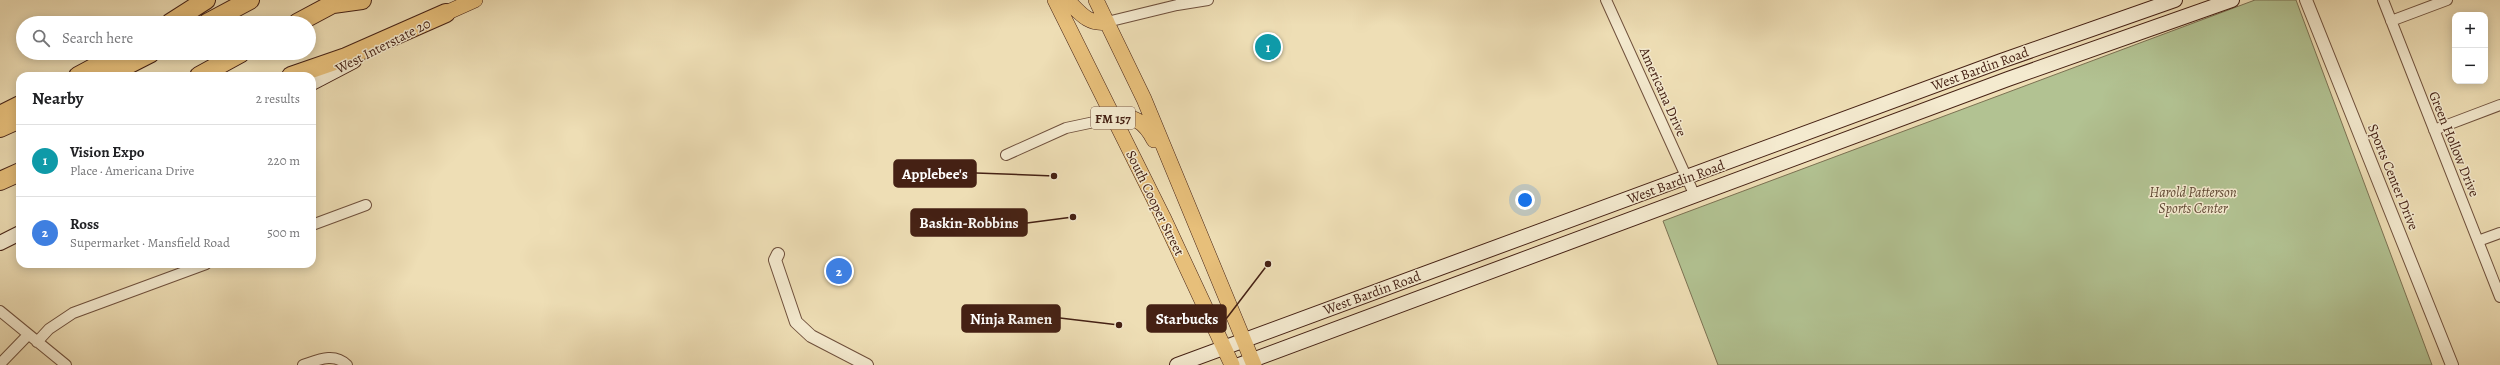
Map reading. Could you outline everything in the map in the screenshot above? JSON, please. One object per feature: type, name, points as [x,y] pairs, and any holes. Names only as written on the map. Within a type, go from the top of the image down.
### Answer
[{"type":"highway","points":[[181,16],[206,0]]},
{"type":"highway","points":[[220,16],[250,0]]},
{"type":"highway","points":[[310,16],[336,2],[362,0]]},
{"type":"highway","points":[[303,72],[346,57],[446,13]]},
{"type":"highway","points":[[85,72],[108,60]]},
{"type":"highway","points":[[114,72],[137,60]]},
{"type":"highway","points":[[206,72],[228,60]]},
{"type":"highway","points":[[0,115],[16,107]]},
{"type":"highway","points":[[0,128],[16,121]]},
{"type":"highway","points":[[0,181],[16,174]]},
{"type":"main road","name":"West Interstate 20","points":[[316,81],[446,13],[475,0]]},
{"type":"main road","name":"South Cooper Street","points":[[1055,0],[1166,224],[1232,365]]},
{"type":"main road","points":[[1067,0],[1087,19],[1096,24],[1107,22]]},
{"type":"main road","name":"South Cooper Street","points":[[1096,0],[1144,99],[1242,341],[1248,363]]},
{"type":"main road","name":"West Bardin Road","points":[[1178,365],[2001,61],[2175,0]]},
{"type":"main road","name":"West Bardin Road","points":[[1248,363],[1479,275],[2008,79],[2232,0]]},
{"type":"main road","points":[[2001,61],[2008,79]]},
{"type":"main road","points":[[1113,118],[1135,118],[1146,126],[1176,178]]},
{"type":"main road","points":[[0,243],[16,235]]},
{"type":"main road","points":[[1471,256],[1479,275]]},
{"type":"street","points":[[1107,22],[1177,5],[1208,0]]},
{"type":"street","name":"Americana Drive","points":[[1606,0],[1695,196]]},
{"type":"street","name":"Sports Center Drive","points":[[2306,0],[2452,365]]},
{"type":"street","name":"Green Hollow Drive","points":[[2383,0],[2500,297]]},
{"type":"street","points":[[2391,21],[2447,0]]},
{"type":"street","points":[[2434,130],[2500,105]]},
{"type":"street","points":[[1006,155],[1066,128],[1113,118]]},
{"type":"street","points":[[316,224],[366,205]]},
{"type":"street","points":[[2478,241],[2500,233]]},
{"type":"street","points":[[778,254],[775,260],[796,322],[811,336],[850,361],[867,365]]},
{"type":"street","points":[[37,342],[49,329],[73,313],[195,268]]},
{"type":"street","points":[[0,312],[66,365]]},
{"type":"street","points":[[0,364],[28,335]]},
{"type":"street","points":[[303,365],[325,357],[334,358],[347,365]]},
{"type":"green space","name":"Harold Patterson Sports Center","points":[[2255,0],[2296,0],[2432,365],[1718,365],[1663,221]]},
{"type":"place","name":"Vision Expo","points":[[1268,47]]},
{"type":"place","name":"Applebee's","points":[[1054,176]]},
{"type":"place","name":"Baskin-Robbins","points":[[1073,217]]},
{"type":"place","name":"Starbucks","points":[[1268,264]]},
{"type":"place","name":"Ross","points":[[839,271]]},
{"type":"place","name":"Ninja Ramen","points":[[1119,325]]}]
